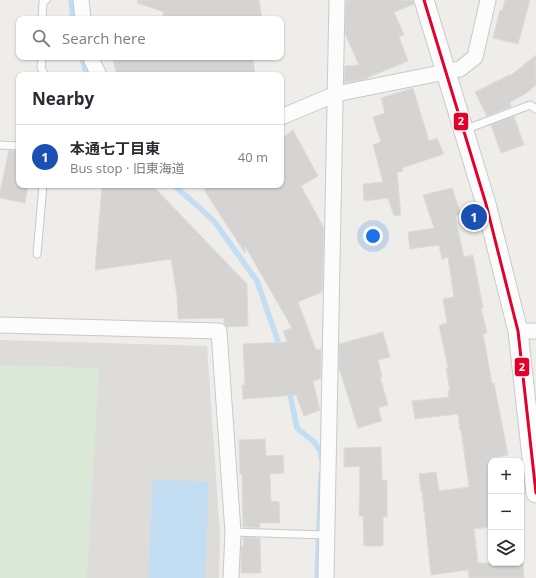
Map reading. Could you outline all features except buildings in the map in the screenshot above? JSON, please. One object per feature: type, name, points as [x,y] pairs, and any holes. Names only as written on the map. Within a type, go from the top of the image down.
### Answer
[{"type":"street","points":[[81,0],[83,16]]},
{"type":"street","points":[[326,578],[337,0]]},
{"type":"street","points":[[424,0],[486,204],[527,331],[536,493]]},
{"type":"street","points":[[284,115],[336,94],[460,69],[475,57],[488,0]]},
{"type":"street","points":[[92,60],[98,72]]},
{"type":"street","points":[[0,325],[219,331],[233,532],[231,578]]},
{"type":"lane","points":[[42,16],[43,2],[46,0]]},
{"type":"lane","points":[[42,60],[41,68],[43,72]]},
{"type":"lane","points":[[464,130],[530,105],[536,109]]},
{"type":"lane","points":[[0,145],[16,146]]},
{"type":"lane","points":[[37,254],[43,188]]},
{"type":"lane","points":[[233,532],[327,535]]},
{"type":"shaded area","points":[[0,340],[207,346],[220,535],[219,578],[0,578]]},
{"type":"green space","points":[[0,365],[99,368],[87,578],[0,578]]},
{"type":"water","points":[[153,479],[209,482],[205,578],[148,578]]},
{"type":"waterway","points":[[71,0],[73,16]]},
{"type":"waterway","points":[[83,60],[86,72]]},
{"type":"waterway","points":[[177,188],[214,221],[257,281],[281,350]]},
{"type":"waterway","points":[[289,389],[297,428],[315,443],[321,452],[321,458]]},
{"type":"waterway","points":[[317,578],[321,474]]},
{"type":"transit line","name":"2","points":[[424,0],[486,204],[518,331],[536,493]]},
{"type":"place","name":"本通七丁目東","points":[[474,217]]}]
